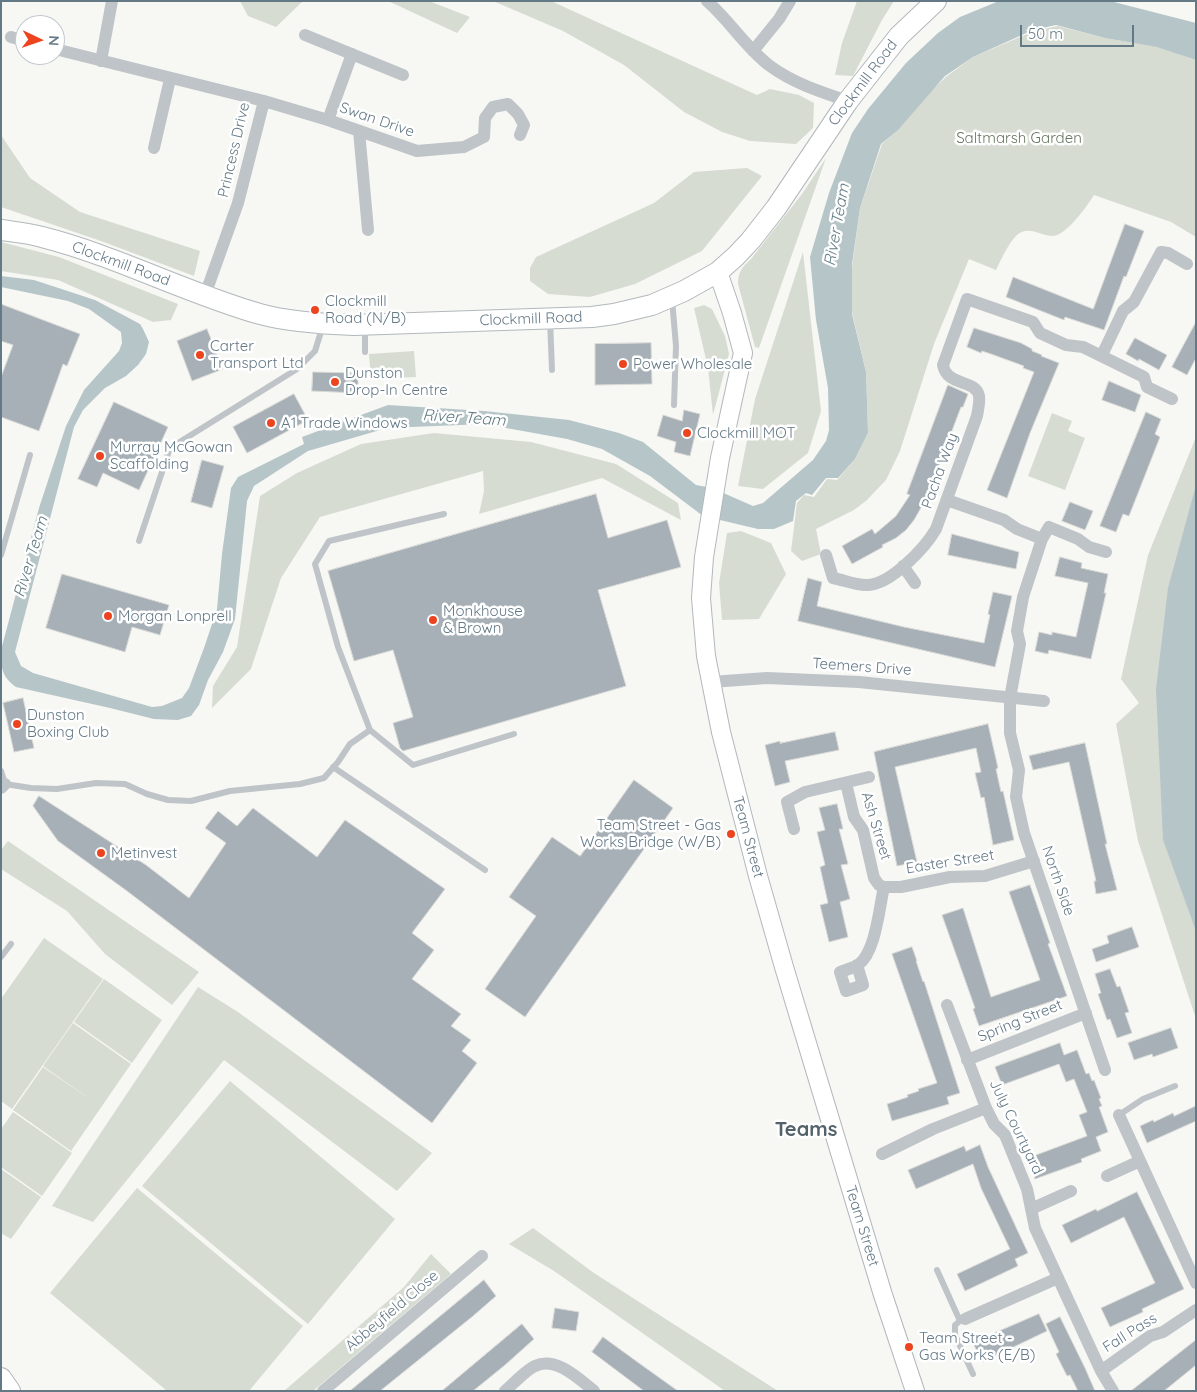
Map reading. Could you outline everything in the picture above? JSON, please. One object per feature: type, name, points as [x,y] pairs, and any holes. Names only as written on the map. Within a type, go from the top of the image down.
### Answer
[{"type":"main road","name":"Clockmill Road","points":[[1,230],[41,236],[94,253],[204,295],[262,314],[323,324],[365,325],[592,317],[652,305],[672,298],[718,272],[746,245],[776,208],[848,102],[899,36],[936,1]]},
{"type":"main road","points":[[1,1378],[10,1391]]},
{"type":"street","points":[[101,60],[112,1]]},
{"type":"street","points":[[707,1],[722,15],[753,51],[770,66],[790,79],[848,102]]},
{"type":"street","points":[[753,51],[779,19],[790,1]]},
{"type":"street","points":[[305,35],[403,75]]},
{"type":"street","points":[[11,37],[15,38]]},
{"type":"street","name":"Princess Drive","points":[[65,51],[264,101],[238,203],[204,295]]},
{"type":"street","points":[[328,120],[352,54]]},
{"type":"street","points":[[154,148],[170,79]]},
{"type":"street","name":"Swan Drive","points":[[264,101],[328,120],[416,151],[464,147],[484,137],[485,118],[493,106],[508,104],[518,114],[524,125],[520,135]]},
{"type":"street","points":[[360,131],[368,230]]},
{"type":"street","points":[[1172,398],[1148,387],[1144,377],[1102,355],[1123,312],[1134,302],[1161,252],[1168,253],[1187,264]]},
{"type":"street","name":"Team Street","points":[[718,272],[742,346],[743,359],[720,458],[706,538],[701,598],[704,644],[723,741],[784,967],[880,1285],[915,1391]]},
{"type":"street","name":"Pacha Way","points":[[826,554],[833,578],[867,585],[875,584],[896,572],[920,552],[936,529],[977,416],[980,402],[979,394],[975,389],[950,378],[944,372],[943,364],[967,299],[1033,322],[1040,333],[1066,345],[1082,347],[1102,355]]},
{"type":"street","points":[[947,500],[1004,520],[1017,529],[1042,539],[1049,527],[1078,539],[1089,547],[1106,552]]},
{"type":"street","name":"North Side","points":[[1042,539],[1023,597],[1017,631],[1020,644],[1010,698],[1010,733],[1019,770],[1016,798],[1024,833],[1105,1070]]},
{"type":"street","points":[[903,566],[915,583]]},
{"type":"street","name":"Teemers Drive","points":[[711,682],[767,678],[860,682],[1044,701]]},
{"type":"street","name":"Ash Street","points":[[794,829],[787,802],[805,792],[869,777]]},
{"type":"street","name":"Ash Street","points":[[846,783],[854,817],[863,830],[874,878],[879,886],[884,887]]},
{"type":"street","name":"Easter Street","points":[[884,887],[901,887],[950,877],[986,876],[1034,861]]},
{"type":"street","points":[[857,966],[868,952],[874,935],[884,887]]},
{"type":"street","name":"July Courtyard","points":[[947,1005],[986,1108],[994,1124],[1005,1135],[1028,1189],[1035,1228],[1101,1370]]},
{"type":"street","name":"Spring Street","points":[[967,1060],[1086,1013]]},
{"type":"street","points":[[882,1154],[933,1129],[986,1108]]},
{"type":"street","points":[[1119,1115],[1196,1283]]},
{"type":"street","points":[[1107,1176],[1140,1161]]},
{"type":"street","points":[[1032,1209],[1071,1191]]},
{"type":"street","name":"Abbeyfield Close","points":[[323,1391],[482,1256]]},
{"type":"street","points":[[962,1320],[1058,1278]]},
{"type":"street","name":"Fall Pass","points":[[1113,1391],[1101,1370],[1150,1336],[1163,1332],[1196,1310]]},
{"type":"street","points":[[505,1391],[536,1365],[552,1363],[594,1391]]},
{"type":"lane","points":[[672,298],[676,346],[674,405]]},
{"type":"lane","points":[[550,318],[552,370]]},
{"type":"lane","points":[[139,541],[170,448],[297,368],[315,351],[323,324]]},
{"type":"lane","points":[[365,325],[365,352]]},
{"type":"lane","points":[[1,555],[30,455]]},
{"type":"lane","points":[[444,514],[329,541],[315,564],[338,648],[370,730],[413,765],[514,734]]},
{"type":"lane","points":[[1,771],[3,786],[57,789],[96,783],[125,784],[146,794],[168,800],[191,801],[230,791],[300,784],[324,778],[350,744],[370,730]]},
{"type":"lane","points":[[333,767],[485,870]]},
{"type":"lane","points":[[1,957],[11,944]]},
{"type":"lane","points":[[1119,1115],[1142,1099],[1175,1086]]},
{"type":"lane","points":[[936,1270],[962,1320],[955,1325],[954,1335],[973,1374]]},
{"type":"green space","points":[[240,1],[303,1],[276,27],[248,16]]},
{"type":"green space","points":[[388,1],[429,1],[470,17],[457,33]]},
{"type":"green space","points":[[493,1],[551,1],[757,95],[770,89],[799,95],[814,103],[813,128],[796,144],[750,141],[722,132],[684,112],[624,65],[563,31]]},
{"type":"green space","points":[[857,1],[894,1],[853,76],[835,75],[842,43]]},
{"type":"green space","name":"Saltmarsh Garden","points":[[1058,26],[1105,38],[1159,47],[1196,60],[1196,237],[1171,222],[1094,195],[1087,206],[1064,231],[1048,236],[1025,231],[1016,236],[1010,243],[996,270],[969,259],[934,344],[900,451],[886,480],[867,500],[854,510],[816,529],[821,554],[802,561],[791,551],[797,503],[804,495],[814,497],[827,479],[837,480],[855,459],[868,433],[866,372],[852,312],[852,267],[860,208],[882,144],[897,130],[930,92],[947,76],[973,57],[1034,31]]},
{"type":"green space","points":[[1,135],[30,178],[80,212],[200,251],[194,276],[101,241],[1,207]]},
{"type":"green space","points":[[826,158],[759,348],[755,347],[738,284],[740,273],[802,194]]},
{"type":"green space","points":[[747,168],[762,176],[702,251],[635,284],[590,297],[548,294],[530,281],[530,268],[536,257],[654,203],[694,172]]},
{"type":"green space","points":[[1,242],[59,257],[178,304],[171,320],[153,322],[58,280],[1,271]]},
{"type":"green space","points":[[803,252],[821,411],[808,453],[763,489],[738,486],[755,399]]},
{"type":"green space","points":[[704,305],[712,309],[725,336],[729,354],[713,415],[708,368],[694,308]]},
{"type":"green space","points":[[414,351],[416,377],[371,379],[369,354]]},
{"type":"green space","points":[[1052,413],[1072,421],[1068,431],[1085,438],[1065,490],[1028,476]]},
{"type":"green space","points":[[434,433],[531,442],[616,464],[678,503],[681,520],[602,478],[479,514],[484,491],[483,471],[320,517],[281,578],[251,669],[212,708],[213,686],[237,647],[260,496],[297,473],[361,444]]},
{"type":"green space","points":[[1196,437],[1196,1019],[1138,841],[1116,724],[1139,703],[1121,679],[1148,555]]},
{"type":"green space","points":[[741,531],[771,543],[786,574],[759,619],[722,620],[719,583],[727,533]]},
{"type":"green space","points":[[8,841],[199,972],[172,1005],[105,954],[67,911],[1,869],[1,850]]},
{"type":"green space","points":[[44,938],[103,979],[12,1109],[1,1101],[1,999]]},
{"type":"green space","points":[[104,979],[162,1020],[132,1063],[74,1022]]},
{"type":"green space","points":[[198,987],[238,1012],[432,1153],[397,1191],[224,1060],[93,1222],[52,1206]]},
{"type":"green space","points":[[73,1023],[131,1064],[71,1151],[13,1110],[43,1067],[94,1102],[43,1066]]},
{"type":"green space","points":[[230,1081],[395,1219],[308,1324],[142,1186]]},
{"type":"green space","points":[[13,1112],[72,1153],[42,1196],[1,1167],[1,1129]]},
{"type":"green space","points":[[1,1169],[41,1197],[11,1239],[1,1233]]},
{"type":"green space","points":[[137,1188],[303,1326],[249,1391],[167,1391],[50,1293]]},
{"type":"green space","points":[[533,1228],[594,1273],[778,1391],[725,1391],[554,1271],[509,1244]]},
{"type":"green space","points":[[431,1254],[451,1274],[313,1391],[284,1391],[404,1287]]},
{"type":"water","name":"River Team","points":[[999,1],[1110,1],[1196,23],[1196,60],[1157,47],[1105,38],[1056,25],[1033,30],[973,57],[945,76],[898,130],[881,144],[860,208],[852,264],[852,314],[866,372],[868,433],[855,459],[838,478],[826,478],[812,495],[806,493],[796,501],[793,521],[774,529],[758,529],[703,516],[650,476],[602,449],[567,439],[484,424],[387,428],[308,451],[254,486],[247,501],[235,619],[223,652],[208,680],[199,705],[191,716],[178,720],[154,719],[16,687],[7,679],[3,671],[1,650],[39,508],[66,426],[84,390],[119,351],[122,343],[121,332],[89,309],[68,301],[1,287],[1,276],[34,280],[95,300],[140,324],[149,342],[146,354],[138,365],[126,376],[105,388],[83,410],[74,427],[15,652],[21,666],[33,673],[152,707],[162,706],[182,698],[189,688],[217,609],[231,488],[238,477],[304,444],[302,437],[388,405],[484,411],[569,420],[619,433],[643,442],[696,485],[712,488],[753,506],[763,503],[813,460],[826,441],[829,430],[828,388],[816,320],[810,257],[829,193],[852,133],[868,109],[906,63],[938,33],[960,17]]},
{"type":"water","points":[[1196,485],[1196,931],[1163,840],[1156,689],[1168,588]]},
{"type":"building","points":[[1125,224],[1144,231],[1126,277],[1124,276],[1104,330],[1065,317],[1064,320],[1006,297],[1013,277],[1093,309]]},
{"type":"building","points":[[1,304],[80,334],[67,366],[63,364],[39,431],[1,417],[1,377],[13,345],[1,341]]},
{"type":"building","points":[[1196,322],[1196,358],[1187,375],[1172,367]]},
{"type":"building","points":[[974,328],[1021,343],[1041,356],[1059,363],[1030,433],[1007,498],[987,490],[1034,372],[1023,368],[1024,366],[967,347]]},
{"type":"building","name":"Carter Transport Ltd","points":[[207,329],[223,369],[192,381],[177,341]]},
{"type":"building","points":[[1135,338],[1167,355],[1159,370],[1126,354]]},
{"type":"building","name":"Power Wholesale","points":[[651,343],[652,384],[595,385],[595,344]]},
{"type":"building","name":"Dunston Drop-In Centre","points":[[313,372],[358,373],[358,393],[312,391]]},
{"type":"building","points":[[1109,381],[1141,395],[1135,412],[1102,400]]},
{"type":"building","points":[[948,385],[968,394],[963,407],[961,407],[926,499],[906,530],[882,545],[883,547],[852,564],[842,546],[872,529],[875,534],[896,516],[910,495],[907,494]]},
{"type":"building","name":"A1 Trade Windows","points":[[294,394],[308,420],[247,453],[233,427]]},
{"type":"building","name":"Murray McGowan Scaffolding","points":[[114,402],[168,427],[139,490],[103,473],[97,487],[78,479]]},
{"type":"building","name":"Clockmill MOT","points":[[684,410],[700,414],[690,456],[674,452],[676,442],[657,436],[663,415],[682,421]]},
{"type":"building","points":[[1146,412],[1161,419],[1155,434],[1160,437],[1129,516],[1123,514],[1116,532],[1100,526]]},
{"type":"building","points":[[202,460],[224,466],[212,508],[191,502]]},
{"type":"building","name":"Monkhouse & Brown","points":[[596,494],[608,538],[667,520],[681,567],[598,590],[626,686],[403,751],[400,748],[393,723],[413,717],[393,650],[354,661],[328,571]]},
{"type":"building","points":[[1070,502],[1093,511],[1085,530],[1062,521]]},
{"type":"building","points":[[952,534],[1019,552],[1016,569],[948,555]]},
{"type":"building","points":[[1060,557],[1082,563],[1081,568],[1108,574],[1104,593],[1106,593],[1091,659],[1049,650],[1048,654],[1035,651],[1039,632],[1052,635],[1052,632],[1076,637],[1088,583],[1055,576]]},
{"type":"building","name":"Morgan Lonprell","points":[[62,574],[169,605],[160,635],[132,627],[125,652],[46,628]]},
{"type":"building","points":[[808,578],[822,582],[817,606],[904,627],[984,643],[993,592],[1012,596],[995,667],[798,621]]},
{"type":"building","points":[[23,698],[34,748],[14,752],[3,703]]},
{"type":"building","points":[[988,724],[998,768],[996,769],[1001,792],[1003,791],[1014,840],[993,845],[984,797],[981,798],[975,773],[981,772],[976,748],[895,767],[917,862],[897,866],[874,752]]},
{"type":"building","points":[[835,732],[839,750],[785,761],[790,782],[775,786],[765,745]]},
{"type":"building","points":[[1085,743],[1107,844],[1105,844],[1117,890],[1096,894],[1094,881],[1096,881],[1069,762],[1033,770],[1029,756]]},
{"type":"building","points":[[634,780],[673,808],[525,1017],[485,989],[536,916],[509,897],[552,837],[580,856]]},
{"type":"building","points":[[39,796],[146,865],[189,898],[226,843],[205,828],[218,811],[237,826],[253,808],[317,857],[345,820],[445,889],[412,933],[434,950],[412,979],[461,1014],[451,1026],[471,1040],[462,1051],[477,1063],[432,1123],[127,891],[58,841],[33,806]]},
{"type":"building","points":[[837,804],[843,829],[839,829],[848,864],[841,865],[850,899],[840,902],[848,937],[829,942],[820,905],[828,903],[820,867],[825,865],[817,832],[825,830],[819,808]]},
{"type":"building","points":[[1030,885],[1050,943],[1048,944],[1067,996],[979,1026],[973,1009],[975,1008],[942,915],[963,908],[991,997],[1040,980],[1009,892]]},
{"type":"building","points":[[1132,927],[1139,947],[1096,962],[1092,949],[1109,943],[1107,936]]},
{"type":"building","points":[[912,947],[960,1093],[947,1097],[949,1104],[892,1121],[887,1104],[908,1097],[907,1095],[919,1091],[918,1089],[937,1083],[892,954]]},
{"type":"building","points":[[1110,969],[1117,987],[1120,986],[1129,1012],[1125,1013],[1132,1033],[1117,1038],[1110,1019],[1107,1020],[1098,994],[1101,993],[1095,974]]},
{"type":"building","points":[[1171,1028],[1178,1048],[1153,1057],[1152,1054],[1134,1060],[1128,1043]]},
{"type":"building","points":[[1060,1043],[1064,1055],[1077,1050],[1086,1074],[1089,1073],[1092,1081],[1094,1080],[1101,1098],[1099,1099],[1102,1106],[1099,1107],[1108,1132],[1096,1137],[1101,1151],[1081,1159],[1082,1162],[1035,1179],[1028,1158],[1087,1136],[1079,1115],[1087,1112],[1074,1079],[1066,1082],[1059,1064],[1002,1085],[995,1067]]},
{"type":"building","points":[[1196,1106],[1196,1121],[1147,1143],[1140,1126],[1173,1113],[1174,1116]]},
{"type":"building","points":[[980,1145],[988,1167],[1028,1253],[1015,1259],[1018,1266],[965,1291],[957,1274],[1010,1249],[981,1188],[973,1164],[916,1189],[908,1170],[964,1146],[966,1151]]},
{"type":"building","points":[[1137,1192],[1184,1289],[1142,1309],[1143,1312],[1110,1327],[1101,1308],[1155,1283],[1124,1217],[1071,1243],[1062,1225]]},
{"type":"building","points":[[484,1280],[496,1296],[473,1316],[380,1391],[350,1391]]},
{"type":"building","points":[[555,1308],[579,1312],[576,1331],[552,1328]]},
{"type":"building","points":[[1039,1314],[1047,1331],[982,1362],[974,1345],[996,1335],[995,1333]]},
{"type":"building","points":[[1060,1317],[1095,1391],[1078,1391],[1070,1375],[1067,1376],[1056,1354],[1059,1352],[1046,1324]]},
{"type":"building","points":[[522,1324],[534,1339],[505,1365],[473,1391],[442,1391]]},
{"type":"building","points":[[603,1337],[678,1391],[644,1391],[592,1352]]},
{"type":"building","points":[[1196,1340],[1196,1365],[1164,1391],[1131,1391]]},
{"type":"place","name":"Clockmill Road (N/B)","points":[[315,310]]},
{"type":"place","name":"Carter Transport Ltd","points":[[200,355]]},
{"type":"place","name":"Power Wholesale","points":[[623,364]]},
{"type":"place","name":"Dunston Drop-In Centre","points":[[335,382]]},
{"type":"place","name":"A1 Trade Windows","points":[[271,423]]},
{"type":"place","name":"Clockmill MOT","points":[[687,433]]},
{"type":"place","name":"Murray McGowan Scaffolding","points":[[100,456]]},
{"type":"place","name":"Morgan Lonprell","points":[[108,616]]},
{"type":"place","name":"Monkhouse & Brown","points":[[433,620]]},
{"type":"place","name":"Dunston Boxing Club","points":[[17,724]]},
{"type":"place","name":"Team Street - Gas Works Bridge (W/B)","points":[[731,834]]},
{"type":"place","name":"Metinvest","points":[[101,853]]},
{"type":"place","name":"Team Street - Gas Works (E/B)","points":[[909,1347]]},
{"type":"district","name":"Teams","points":[[806,1130]]}]
